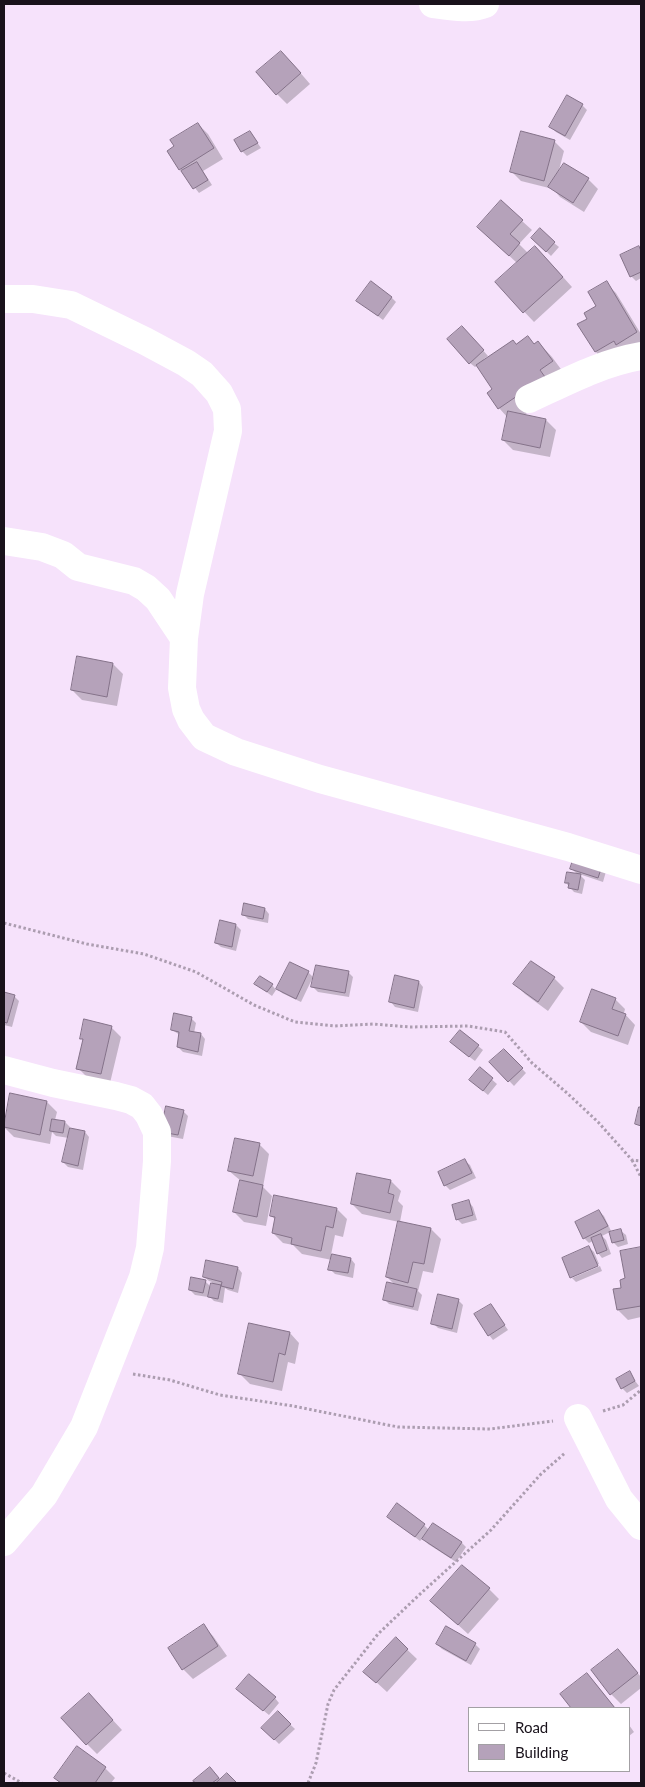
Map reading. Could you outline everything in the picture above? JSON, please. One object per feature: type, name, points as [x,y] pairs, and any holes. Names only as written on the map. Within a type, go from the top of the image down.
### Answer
[{"type":"street","points":[[433,4],[450,6],[479,6],[485,4]]},
{"type":"street","points":[[4,299],[33,299],[71,305],[186,363],[202,374],[219,393],[226,408],[228,431],[190,594],[184,638],[182,688],[186,709],[191,720],[204,736],[236,752],[320,779],[568,847],[641,870]]},
{"type":"street","points":[[529,399],[595,368],[641,356]]},
{"type":"street","points":[[4,541],[42,546],[63,555],[78,567],[134,580],[158,599],[184,638]]},
{"type":"street","points":[[4,1070],[35,1079],[131,1100],[142,1106],[157,1132],[157,1161],[150,1248],[143,1277],[84,1427],[44,1495],[4,1542]]},
{"type":"street","points":[[582,1426],[619,1499],[641,1526]]},
{"type":"path","points":[[4,923],[77,942],[153,957],[196,972],[254,1005],[295,1022],[335,1026],[373,1024],[410,1027],[468,1026],[505,1032],[532,1063],[598,1122],[632,1160],[641,1177]]},
{"type":"path","points":[[632,1160],[641,1161]]},
{"type":"path","points":[[108,1369],[170,1380],[220,1395],[293,1406],[398,1427],[490,1429],[582,1426]]},
{"type":"path","points":[[308,1783],[316,1763],[328,1704],[334,1690],[378,1634],[491,1530],[582,1426],[622,1405],[641,1390]]},
{"type":"path","points":[[4,1773],[22,1783]]},
{"type":"building","points":[[281,51],[301,73],[276,95],[256,72]]},
{"type":"building","points":[[567,95],[583,104],[565,136],[549,127]]},
{"type":"building","points":[[198,123],[214,148],[179,170],[167,151],[174,146],[170,140]]},
{"type":"building","points":[[250,131],[258,143],[241,152],[234,140]]},
{"type":"building","points":[[521,131],[555,140],[544,181],[510,172]]},
{"type":"building","points":[[197,162],[208,180],[193,189],[181,171]]},
{"type":"building","points":[[564,163],[589,178],[573,203],[548,187]]},
{"type":"building","points":[[501,200],[523,220],[510,234],[520,243],[509,256],[477,227]]},
{"type":"building","points":[[540,228],[555,242],[546,252],[531,238]]},
{"type":"building","points":[[535,246],[563,277],[523,313],[495,282]]},
{"type":"building","points":[[639,246],[641,251],[641,272],[630,277],[620,255]]},
{"type":"building","points":[[371,281],[392,297],[378,316],[356,301]]},
{"type":"building","points":[[607,281],[637,332],[616,345],[614,341],[595,352],[577,324],[587,319],[584,313],[596,306],[588,292]]},
{"type":"building","points":[[462,326],[484,350],[469,364],[447,339]]},
{"type":"building","points":[[528,336],[534,344],[538,341],[553,361],[540,370],[545,377],[498,409],[487,393],[492,389],[476,365],[513,340],[516,344]]},
{"type":"building","points":[[508,411],[546,419],[540,448],[502,440]]},
{"type":"building","points":[[77,656],[113,663],[107,697],[71,690]]},
{"type":"building","points":[[575,854],[603,863],[598,878],[570,869]]},
{"type":"building","points":[[567,872],[581,874],[578,890],[568,888],[569,883],[565,883]]},
{"type":"building","points":[[244,903],[265,908],[263,919],[242,915]]},
{"type":"building","points":[[220,920],[236,924],[232,947],[215,943]]},
{"type":"building","points":[[531,961],[555,977],[538,1002],[513,984]]},
{"type":"building","points":[[290,962],[309,971],[296,999],[276,989]]},
{"type":"building","points":[[316,965],[349,971],[345,993],[311,987]]},
{"type":"building","points":[[395,975],[419,981],[414,1008],[389,1002]]},
{"type":"building","points":[[260,976],[273,984],[267,992],[254,984]]},
{"type":"building","points":[[592,989],[616,998],[612,1009],[626,1014],[618,1036],[580,1022]]},
{"type":"building","points":[[4,992],[15,995],[7,1023],[4,1022]]},
{"type":"building","points":[[174,1013],[192,1017],[189,1031],[201,1033],[198,1052],[177,1047],[179,1032],[171,1030]]},
{"type":"building","points":[[84,1019],[112,1026],[101,1074],[76,1069],[83,1039],[80,1039]]},
{"type":"building","points":[[460,1030],[479,1045],[469,1057],[450,1042]]},
{"type":"building","points":[[504,1049],[523,1068],[508,1082],[489,1062]]},
{"type":"building","points":[[480,1067],[493,1078],[483,1091],[469,1080]]},
{"type":"building","points":[[10,1093],[47,1101],[40,1135],[4,1127]]},
{"type":"building","points":[[166,1106],[184,1110],[178,1135],[161,1132]]},
{"type":"building","points":[[639,1107],[641,1107],[641,1126],[635,1124]]},
{"type":"building","points":[[52,1119],[65,1121],[63,1133],[50,1131]]},
{"type":"building","points":[[70,1128],[85,1131],[78,1166],[62,1162]]},
{"type":"building","points":[[235,1138],[260,1143],[253,1176],[228,1171]]},
{"type":"building","points":[[465,1159],[472,1173],[444,1186],[438,1172]]},
{"type":"building","points":[[357,1173],[391,1180],[388,1193],[394,1195],[390,1213],[351,1204]]},
{"type":"building","points":[[240,1180],[263,1185],[257,1217],[233,1212]]},
{"type":"building","points":[[274,1195],[337,1208],[333,1228],[326,1226],[321,1251],[291,1244],[292,1238],[272,1233],[275,1217],[270,1216]]},
{"type":"building","points":[[469,1200],[473,1215],[456,1220],[452,1205]]},
{"type":"building","points":[[599,1210],[608,1226],[583,1239],[575,1222]]},
{"type":"building","points":[[398,1221],[431,1228],[424,1264],[413,1262],[408,1283],[386,1277]]},
{"type":"building","points":[[621,1229],[624,1240],[612,1243],[609,1232]]},
{"type":"building","points":[[601,1234],[607,1250],[597,1254],[591,1238]]},
{"type":"building","points":[[589,1246],[598,1266],[570,1278],[562,1258]]},
{"type":"building","points":[[641,1247],[641,1306],[617,1310],[613,1289],[621,1288],[620,1280],[625,1278],[620,1251]]},
{"type":"building","points":[[332,1254],[351,1258],[348,1273],[328,1270]]},
{"type":"building","points":[[206,1260],[238,1267],[233,1289],[221,1286],[222,1282],[203,1277]]},
{"type":"building","points":[[191,1277],[206,1280],[203,1293],[189,1290]]},
{"type":"building","points":[[387,1282],[417,1289],[413,1307],[383,1300]]},
{"type":"building","points":[[211,1283],[221,1285],[218,1299],[208,1297]]},
{"type":"building","points":[[438,1294],[459,1299],[452,1329],[431,1324]]},
{"type":"building","points":[[491,1304],[505,1325],[488,1336],[474,1314]]},
{"type":"building","points":[[249,1323],[290,1332],[285,1355],[279,1353],[273,1382],[238,1374]]},
{"type":"building","points":[[630,1371],[635,1381],[621,1389],[616,1379]]},
{"type":"building","points":[[397,1503],[425,1524],[415,1537],[387,1517]]},
{"type":"building","points":[[433,1523],[462,1542],[451,1558],[422,1539]]},
{"type":"building","points":[[462,1565],[490,1588],[458,1625],[430,1601]]},
{"type":"building","points":[[204,1624],[218,1646],[182,1670],[168,1648]]},
{"type":"building","points":[[446,1626],[476,1643],[466,1661],[436,1644]]},
{"type":"building","points":[[396,1637],[408,1649],[376,1683],[363,1672]]},
{"type":"building","points":[[618,1649],[638,1673],[610,1695],[591,1670]]},
{"type":"building","points":[[587,1673],[614,1707],[570,1707],[560,1694]]},
{"type":"building","points":[[249,1674],[276,1697],[263,1711],[236,1689]]},
{"type":"building","points":[[89,1693],[113,1720],[86,1745],[61,1718]]},
{"type":"building","points":[[278,1711],[291,1724],[274,1740],[261,1728]]},
{"type":"building","points":[[77,1746],[106,1767],[95,1783],[61,1783],[54,1778]]},
{"type":"building","points":[[210,1767],[219,1778],[212,1783],[196,1783],[193,1781]]},
{"type":"building","points":[[227,1773],[237,1783],[216,1783]]}]
